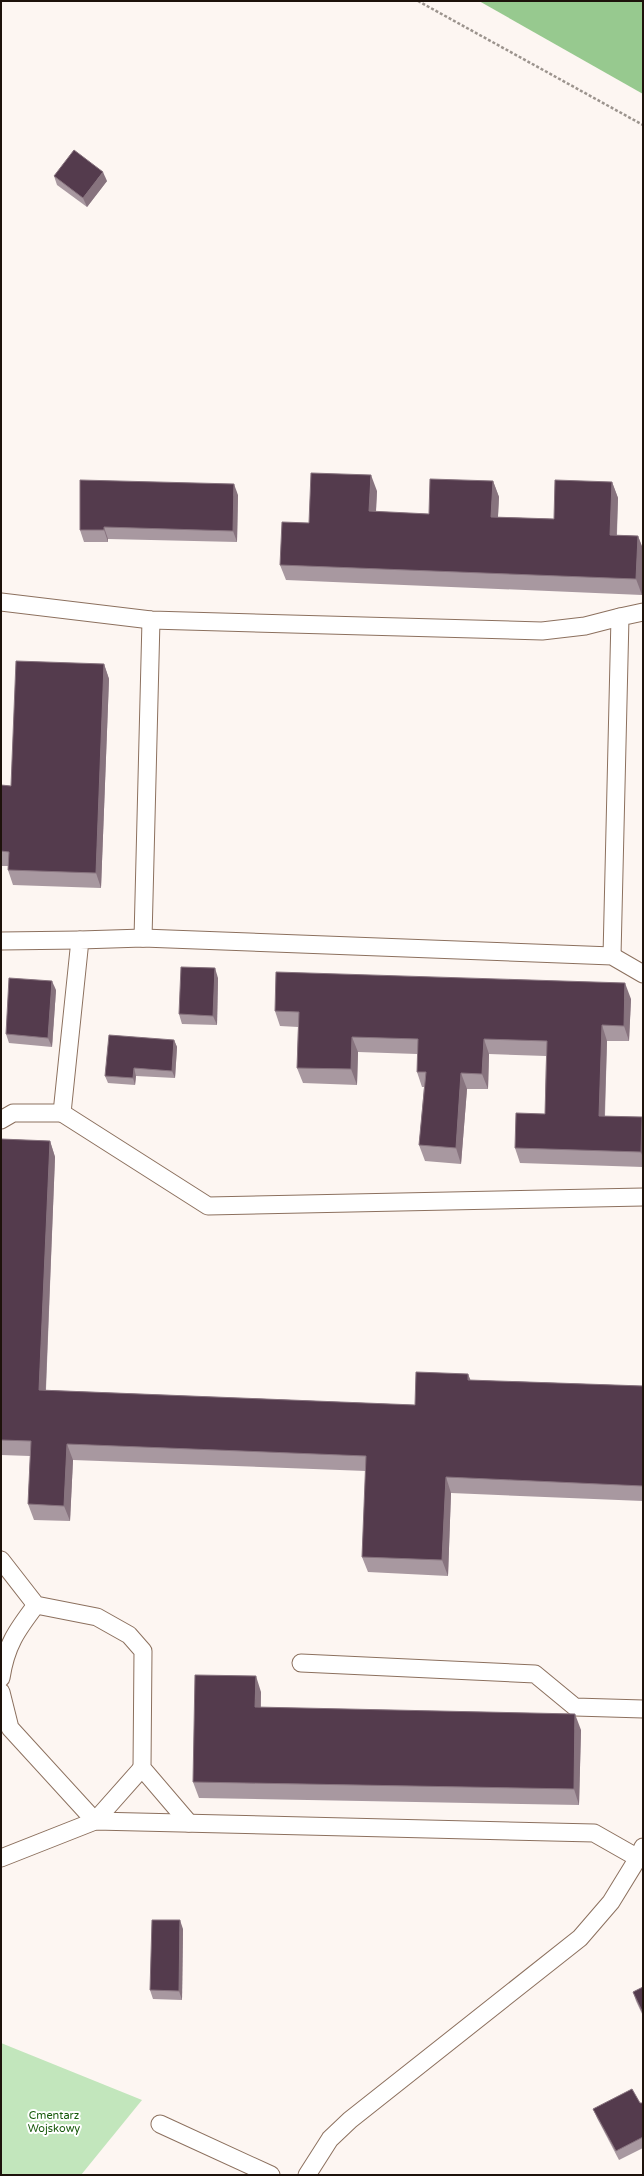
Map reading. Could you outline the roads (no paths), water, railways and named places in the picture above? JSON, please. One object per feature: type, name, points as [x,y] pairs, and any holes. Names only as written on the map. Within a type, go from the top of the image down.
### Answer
[{"type":"lane","points":[[1,602],[151,620],[542,631],[585,626],[643,612]]},
{"type":"lane","points":[[612,956],[620,617]]},
{"type":"lane","points":[[143,938],[151,620]]},
{"type":"lane","points":[[1,941],[143,938],[612,956],[643,974]]},
{"type":"lane","points":[[62,1113],[80,940]]},
{"type":"lane","points":[[1,1120],[13,1113],[62,1113],[208,1206],[643,1197]]},
{"type":"lane","points":[[1,1560],[36,1605],[97,1616],[129,1635],[143,1651],[142,1768],[189,1823]]},
{"type":"lane","points":[[1,1678],[4,1660],[15,1632],[36,1605]]},
{"type":"lane","points":[[301,1663],[535,1674],[575,1708],[643,1709]]},
{"type":"lane","points":[[1,1692],[10,1728],[95,1821]]},
{"type":"lane","points":[[95,1821],[142,1768]]},
{"type":"lane","points":[[1,1858],[95,1821],[594,1832],[641,1853],[612,1902],[580,1938],[350,2120],[330,2139],[307,2175]]},
{"type":"lane","points":[[160,2124],[271,2175]]},
{"type":"park label","name":"Cmentarz Wojskowy","points":[[54,2121]]}]
